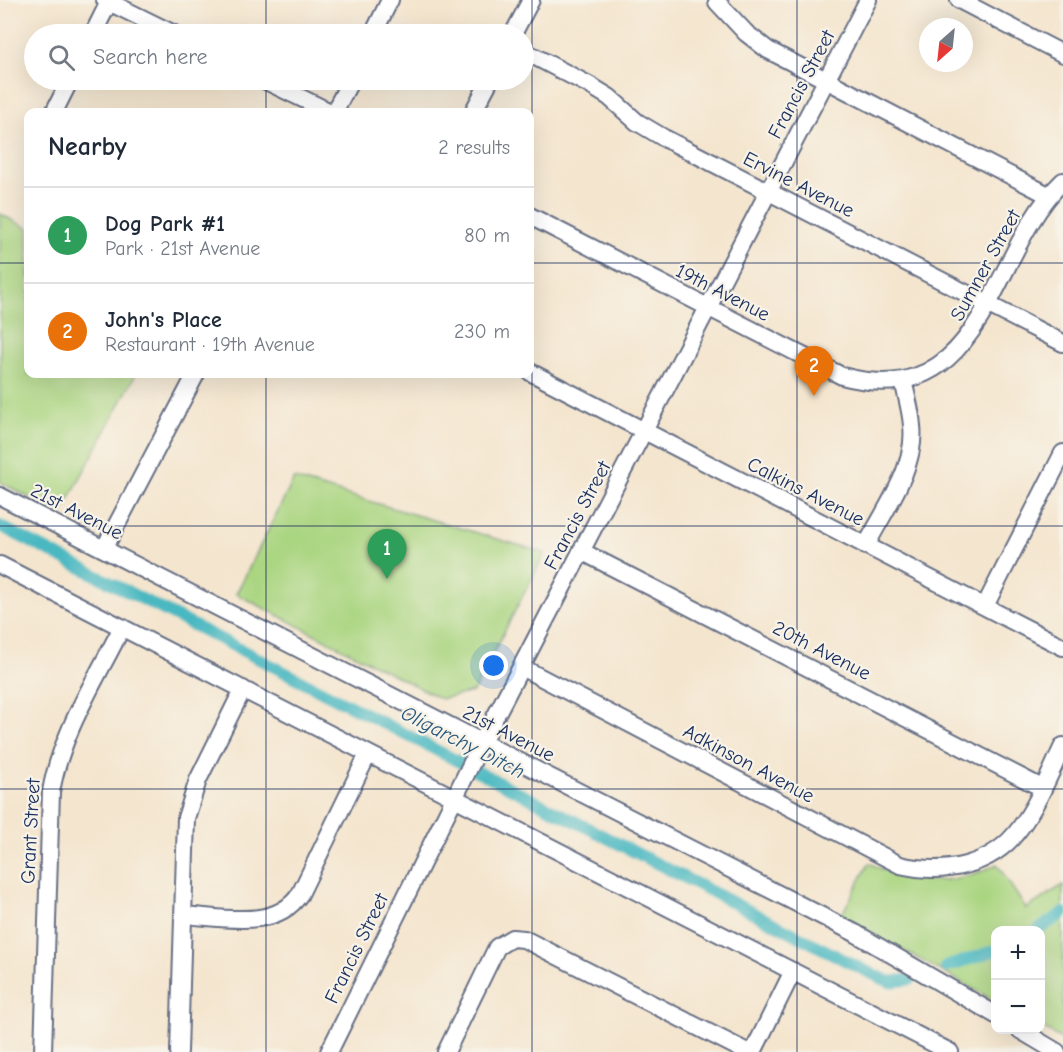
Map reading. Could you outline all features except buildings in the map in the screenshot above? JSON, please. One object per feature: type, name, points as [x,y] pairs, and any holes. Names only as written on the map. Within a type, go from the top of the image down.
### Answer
[{"type":"street","points":[[378,24],[390,0]]},
{"type":"street","points":[[518,24],[531,0]]},
{"type":"street","name":"Francis Street","points":[[329,1052],[478,749],[868,0]]},
{"type":"street","points":[[959,0],[1063,54]]},
{"type":"street","points":[[98,24],[108,1],[154,24]]},
{"type":"street","points":[[717,2],[746,33],[768,50],[1048,195]]},
{"type":"street","name":"Ervine Avenue","points":[[534,56],[600,91],[637,122],[664,138],[1063,343]]},
{"type":"street","points":[[56,108],[65,90]]},
{"type":"street","points":[[285,90],[324,108]]},
{"type":"street","points":[[334,108],[345,90]]},
{"type":"street","points":[[475,108],[485,90]]},
{"type":"street","name":"Sumner Street","points":[[903,380],[928,371],[950,356],[969,338],[1048,195],[1063,181]]},
{"type":"street","name":"19th Avenue","points":[[534,218],[842,376],[868,382],[903,380]]},
{"type":"street","name":"Calkins Avenue","points":[[534,374],[1063,647]]},
{"type":"street","points":[[104,549],[194,378]]},
{"type":"street","points":[[866,546],[907,465],[912,443],[912,426],[903,380]]},
{"type":"street","points":[[985,606],[1063,453]]},
{"type":"street","name":"21st Avenue","points":[[0,496],[104,549],[478,749],[855,933],[991,1012]]},
{"type":"street","name":"20th Avenue","points":[[581,551],[1042,788]]},
{"type":"street","points":[[0,565],[950,1052]]},
{"type":"street","name":"Grant Street","points":[[43,1052],[51,792],[54,771],[62,748],[122,627]]},
{"type":"street","name":"Adkinson Avenue","points":[[521,667],[900,865],[919,869],[945,870],[965,866],[985,857],[1008,841],[1020,828],[1042,788]]},
{"type":"street","points":[[179,1052],[184,830],[188,806],[198,780],[243,689]]},
{"type":"street","points":[[1042,788],[1063,746]]},
{"type":"street","points":[[183,915],[266,918],[286,910],[300,894],[368,754]]},
{"type":"street","points":[[446,1052],[497,947],[510,931],[747,1052]]},
{"type":"street","points":[[753,1052],[793,971]]},
{"type":"street","points":[[1028,1034],[1058,1052]]},
{"type":"green space","points":[[0,214],[24,226],[24,378],[134,378],[61,514],[0,482]]},
{"type":"green space","points":[[294,479],[545,553],[473,692],[441,699],[236,594]]},
{"type":"green space","points":[[869,863],[901,876],[933,880],[964,877],[997,864],[1026,909],[1063,885],[1063,1040],[1045,1029],[1045,926],[991,926],[991,999],[841,916]]},
{"type":"waterway","name":"Oligarchy Ditch","points":[[0,526],[868,972],[890,982],[911,979]]},
{"type":"waterway","name":"Oligarchy Ditch","points":[[1044,926],[1063,913]]},
{"type":"waterway","name":"Oligarchy Ditch","points":[[946,967],[991,952]]},
{"type":"place","name":"John's Place","points":[[814,396]]},
{"type":"place","name":"Dog Park #1","points":[[387,579]]}]
